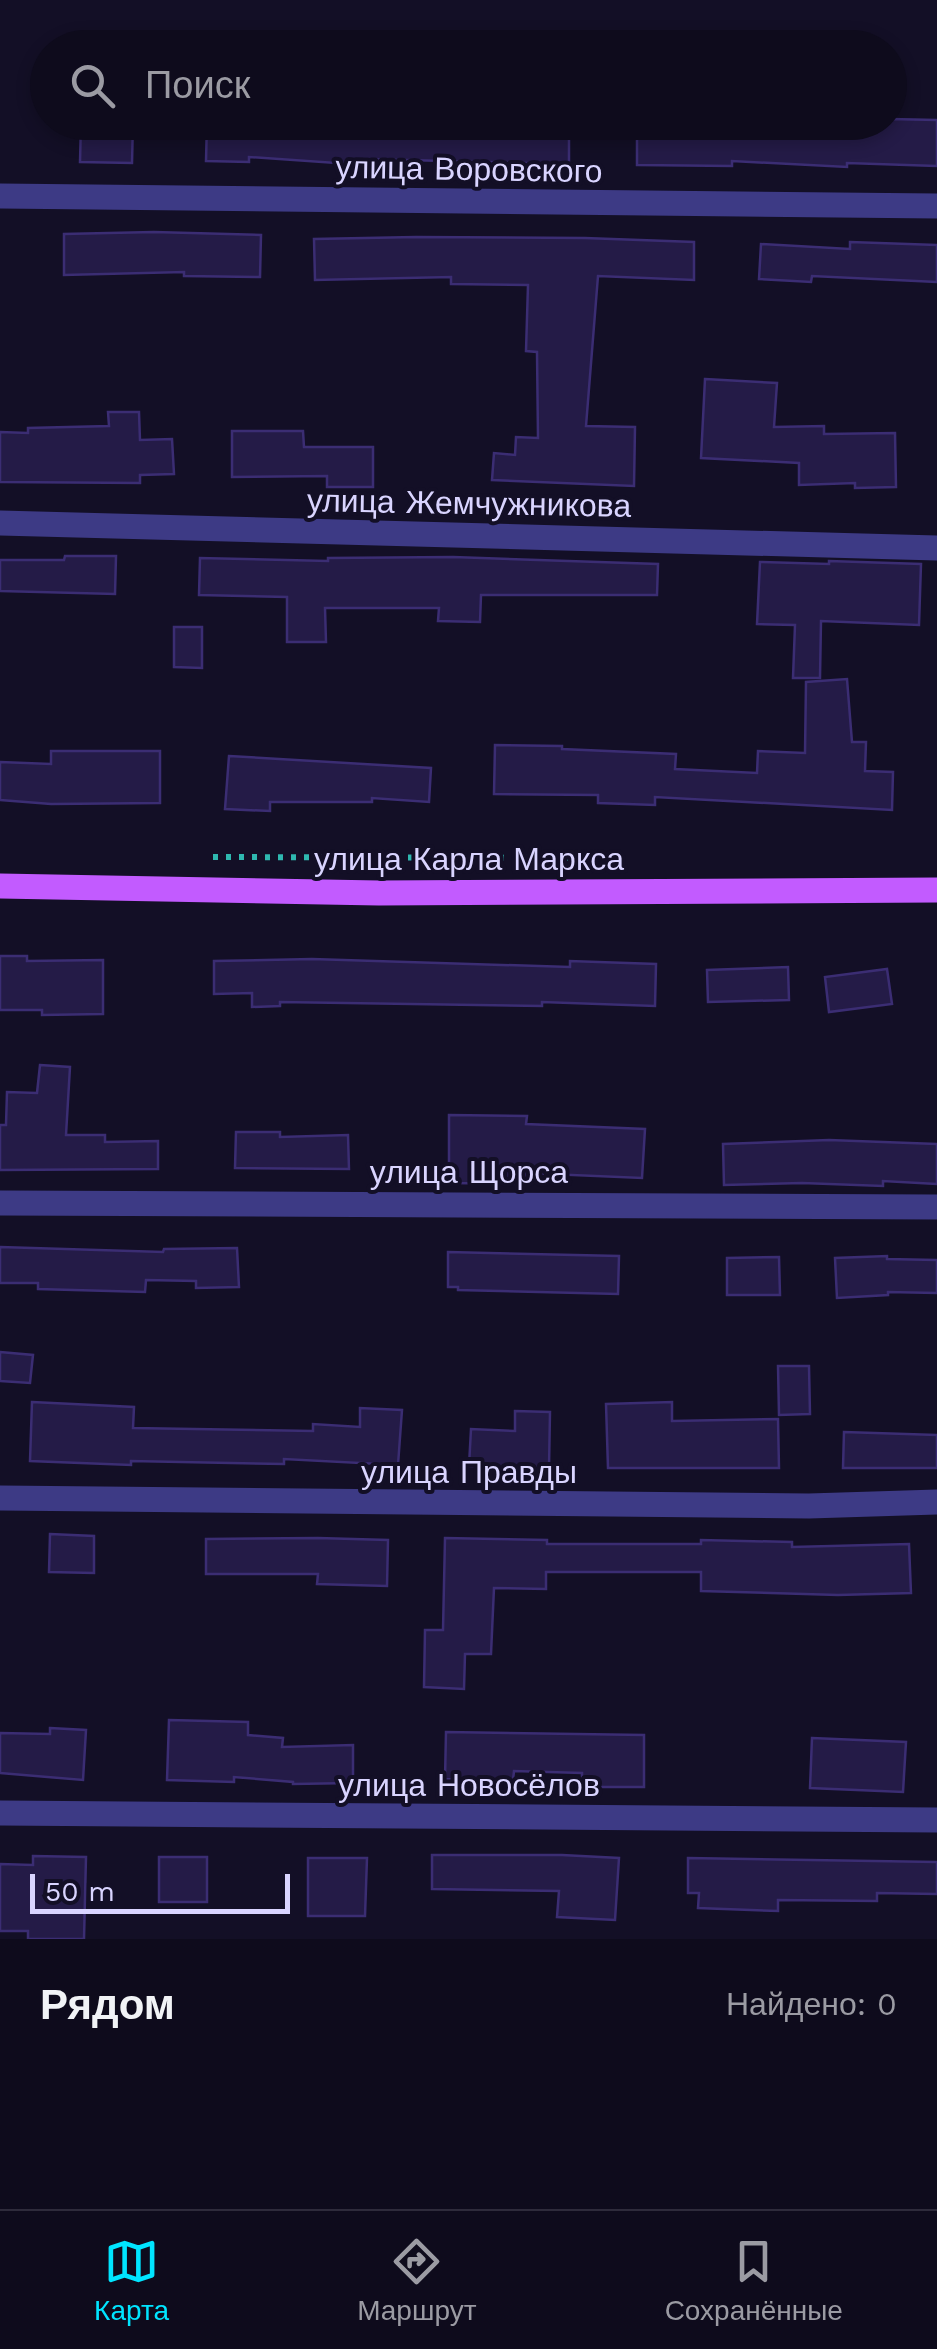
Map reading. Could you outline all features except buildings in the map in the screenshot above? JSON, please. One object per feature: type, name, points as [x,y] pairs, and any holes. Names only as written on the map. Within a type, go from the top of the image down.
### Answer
[{"type":"main road","name":"улица Карла Маркса","points":[[0,886],[380,893],[937,890]]},
{"type":"street","name":"улица Воровского","points":[[0,196],[937,206]]},
{"type":"street","name":"улица Жемчужникова","points":[[0,524],[937,548]]},
{"type":"street","name":"улица Щорса","points":[[0,1203],[937,1207]]},
{"type":"street","name":"улица Правды","points":[[0,1498],[790,1506],[937,1502]]},
{"type":"street","name":"улица Новосёлов","points":[[0,1813],[937,1820]]},
{"type":"path","points":[[199,857],[618,858]]}]
